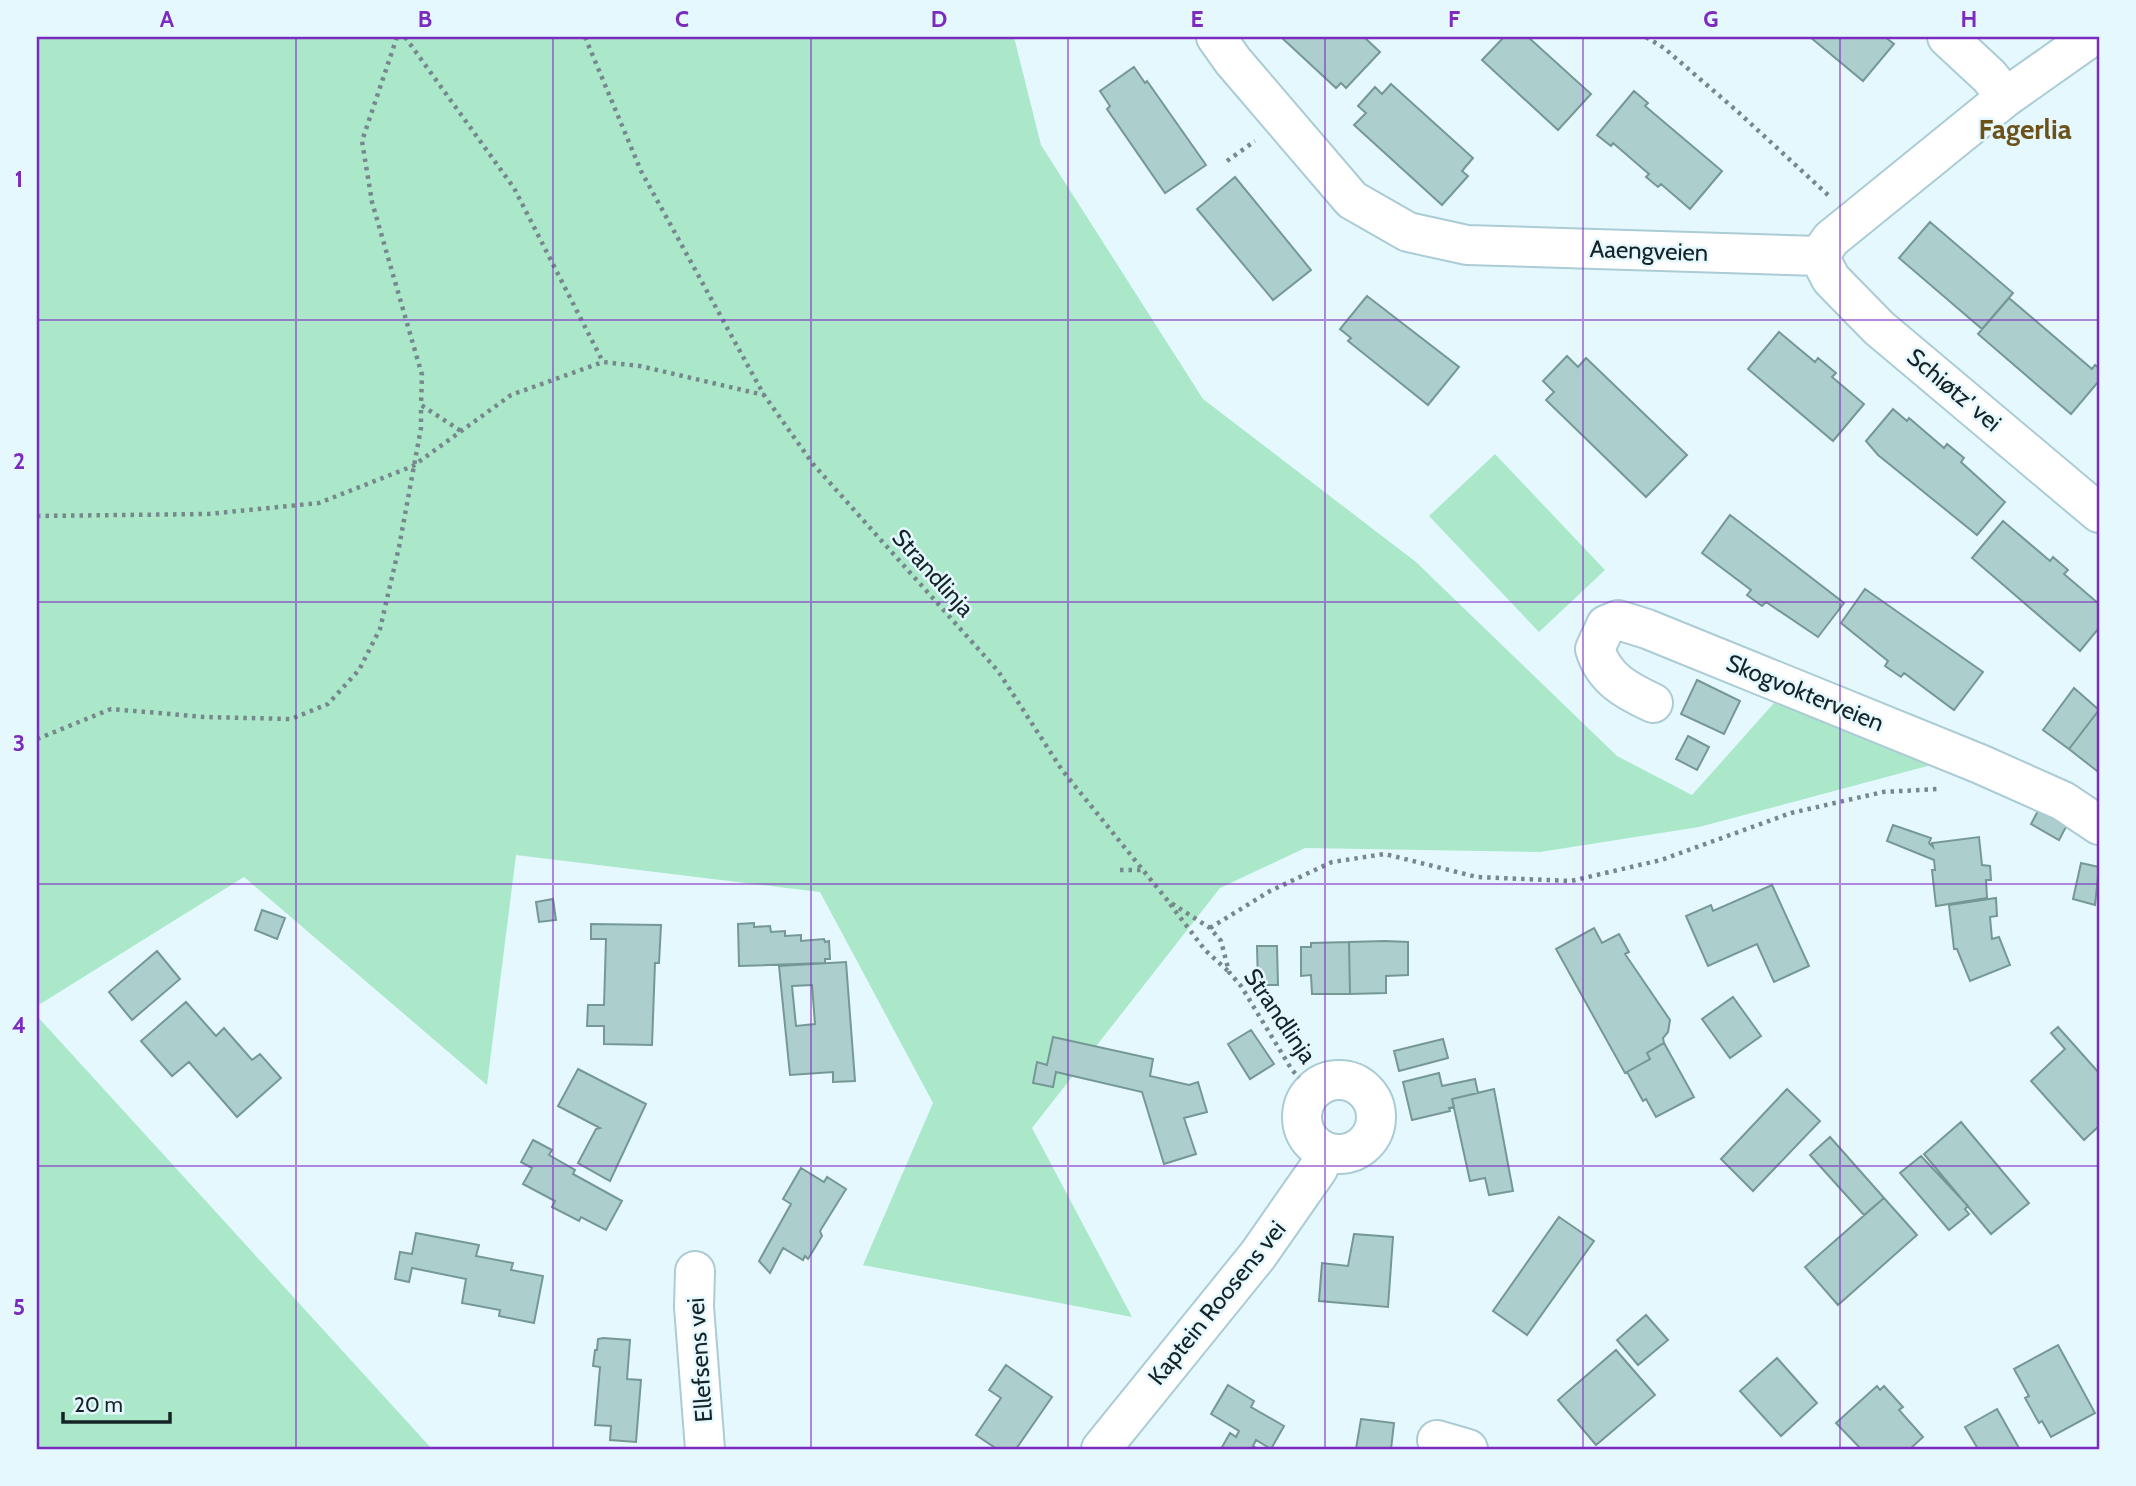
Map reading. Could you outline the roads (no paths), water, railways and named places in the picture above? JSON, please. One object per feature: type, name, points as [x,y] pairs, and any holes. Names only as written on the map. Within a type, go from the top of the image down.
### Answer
[{"type":"street","name":"Aaengveien","points":[[1216,37],[1233,61],[1352,200],[1408,232],[1466,245],[1819,256]]},
{"type":"street","points":[[1948,37],[1989,76],[2006,97]]},
{"type":"street","points":[[1819,256],[1831,239],[2006,97],[2091,37]]},
{"type":"street","name":"Schiøtz' vei","points":[[1819,256],[1831,278],[1879,328],[2099,513]]},
{"type":"street","name":"Skogvokterveien","points":[[1653,703],[1618,685],[1600,664],[1595,649],[1606,625],[1618,620],[1647,629],[1842,708],[2063,801],[2099,825]]},
{"type":"street","points":[[1331,1081],[1353,1082],[1365,1089],[1374,1101],[1377,1115],[1374,1130],[1366,1143],[1354,1151],[1340,1155],[1325,1152],[1313,1144],[1305,1132],[1301,1118],[1304,1103],[1312,1091],[1331,1081]]},
{"type":"street","name":"Kaptein Roosens vei","points":[[1101,1449],[1258,1255],[1311,1180],[1325,1152]]},
{"type":"street","name":"Ellefsens vei","points":[[695,1271],[694,1307],[705,1449]]},
{"type":"district","name":"Fagerlia","points":[[2025,129]]}]
